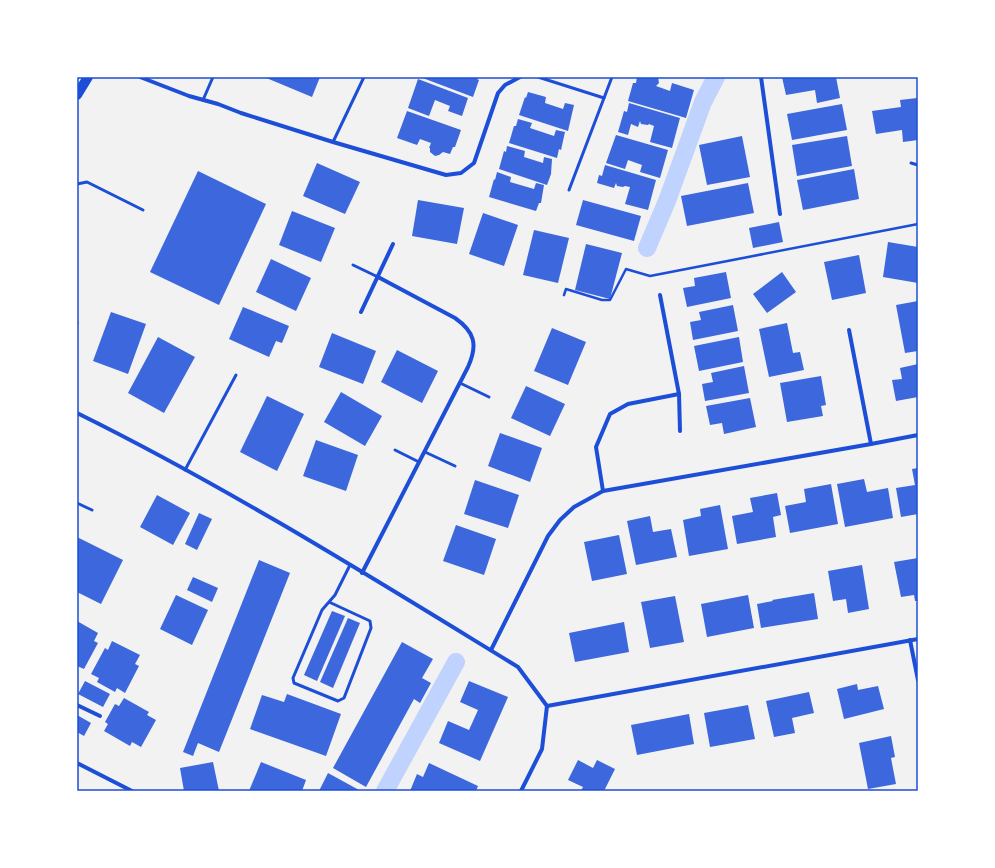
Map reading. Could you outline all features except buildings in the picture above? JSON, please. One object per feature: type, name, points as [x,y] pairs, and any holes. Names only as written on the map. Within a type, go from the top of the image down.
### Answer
[{"type":"main road","points":[[77,95],[88,77]]},
{"type":"street","points":[[140,77],[218,104],[241,114],[446,175],[461,173],[474,163],[498,93],[505,84],[520,77]]},
{"type":"street","points":[[761,77],[780,214]]},
{"type":"street","points":[[361,312],[393,244]]},
{"type":"street","points":[[362,573],[473,356],[471,334],[466,325],[378,277]]},
{"type":"street","points":[[660,295],[679,394],[680,431]]},
{"type":"street","points":[[849,330],[872,444]]},
{"type":"street","points":[[603,491],[596,448],[610,414],[628,404],[679,394]]},
{"type":"street","points":[[77,413],[112,430],[271,517],[518,667],[547,706],[542,749],[521,791]]},
{"type":"street","points":[[491,650],[548,536],[560,520],[574,507],[603,491],[918,435]]},
{"type":"street","points":[[547,706],[918,639]]},
{"type":"street","points":[[910,640],[918,680]]},
{"type":"street","points":[[77,705],[100,716]]},
{"type":"street","points":[[77,763],[129,790]]},
{"type":"lane","points":[[203,100],[214,77]]},
{"type":"lane","points":[[333,142],[364,77]]},
{"type":"lane","points":[[538,77],[604,98]]},
{"type":"lane","points":[[569,190],[612,77]]},
{"type":"lane","points":[[911,163],[918,165]]},
{"type":"lane","points":[[77,184],[87,182],[142,210]]},
{"type":"lane","points":[[353,265],[378,277]]},
{"type":"lane","points":[[185,470],[236,375]]},
{"type":"lane","points":[[460,383],[489,397]]},
{"type":"lane","points":[[395,450],[419,462]]},
{"type":"lane","points":[[425,452],[455,466]]},
{"type":"lane","points":[[77,503],[92,510]]},
{"type":"lane","points":[[329,602],[370,621],[372,628],[344,698],[338,701],[294,682],[292,678],[322,610],[335,595],[350,565]]},
{"type":"path","points":[[564,295],[566,289],[602,300],[610,300],[626,269],[650,276],[918,224]]},
{"type":"waterway","points":[[647,248],[667,201],[703,102],[716,77]]},
{"type":"waterway","points":[[385,791],[456,662]]}]
